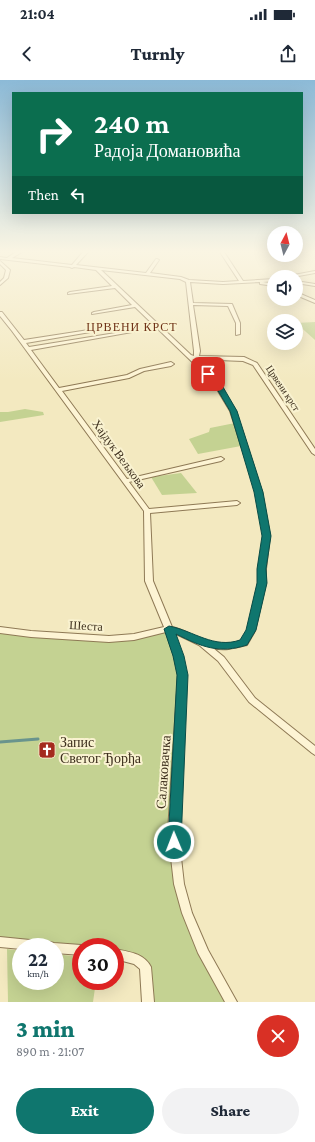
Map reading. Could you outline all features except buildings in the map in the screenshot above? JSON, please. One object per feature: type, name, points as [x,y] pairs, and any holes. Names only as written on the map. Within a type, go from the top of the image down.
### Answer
[{"type":"street","points":[[123,295],[194,357],[214,380],[234,411],[259,492],[267,536],[262,569],[262,583],[251,630],[247,638],[240,645],[226,647],[200,642]]},
{"type":"street","points":[[190,295],[194,357]]},
{"type":"street","points":[[303,296],[315,302]]},
{"type":"street","points":[[191,304],[230,305],[238,323],[238,334]]},
{"type":"street","points":[[94,313],[135,306]]},
{"type":"street","name":"Хајдук Вељкова","points":[[0,313],[147,511]]},
{"type":"street","points":[[23,342],[108,328]]},
{"type":"street","points":[[28,349],[132,331]]},
{"type":"street","name":"Црвени крст","points":[[194,357],[244,359],[255,364],[315,453]]},
{"type":"street","points":[[58,390],[129,376],[142,370],[171,364]]},
{"type":"street","points":[[125,481],[221,459]]},
{"type":"street","points":[[237,503],[147,511],[149,581],[169,629],[179,631],[200,642],[221,659],[252,700],[315,751]]},
{"type":"street","name":"Шеста","points":[[0,630],[31,634],[109,639],[134,637],[169,629]]},
{"type":"street","name":"Салаковачка","points":[[169,629],[178,656],[182,675],[173,831],[179,884],[188,913],[204,953],[230,1002]]},
{"type":"street","points":[[0,942],[12,943]]},
{"type":"street","points":[[124,956],[137,959],[145,967],[148,1002]]},
{"type":"green space","points":[[315,322],[315,340],[303,329],[303,323]]},
{"type":"green space","points":[[25,409],[43,412],[44,415],[0,422],[0,412]]},
{"type":"green space","points":[[235,423],[241,446],[198,454],[189,439],[209,432],[210,428]]},
{"type":"green space","points":[[181,473],[197,493],[162,495],[151,477]]},
{"type":"green space","points":[[169,629],[182,675],[175,801],[179,884],[230,1002],[148,1002],[145,967],[124,958],[124,938],[72,938],[72,947],[64,947],[64,938],[12,938],[12,943],[0,942],[0,630],[109,639]]},
{"type":"green space","points":[[7,949],[12,950],[12,990],[64,990],[64,955],[72,956],[72,990],[95,990],[93,1002],[8,1002]]},
{"type":"waterway","points":[[0,742],[38,739]]},
{"type":"place","name":"Запис Светог Ђорђа","points":[[47,750]]},
{"type":"district","name":"ЦРВЕНИ КРСТ","points":[[132,327]]},
{"type":"route","points":[[174,842],[173,831],[180,733],[182,675],[178,656],[169,629],[179,631],[200,642],[222,647],[240,645],[244,643],[251,630],[262,583],[262,569],[267,536],[259,492],[234,411],[228,399],[208,374]]}]
